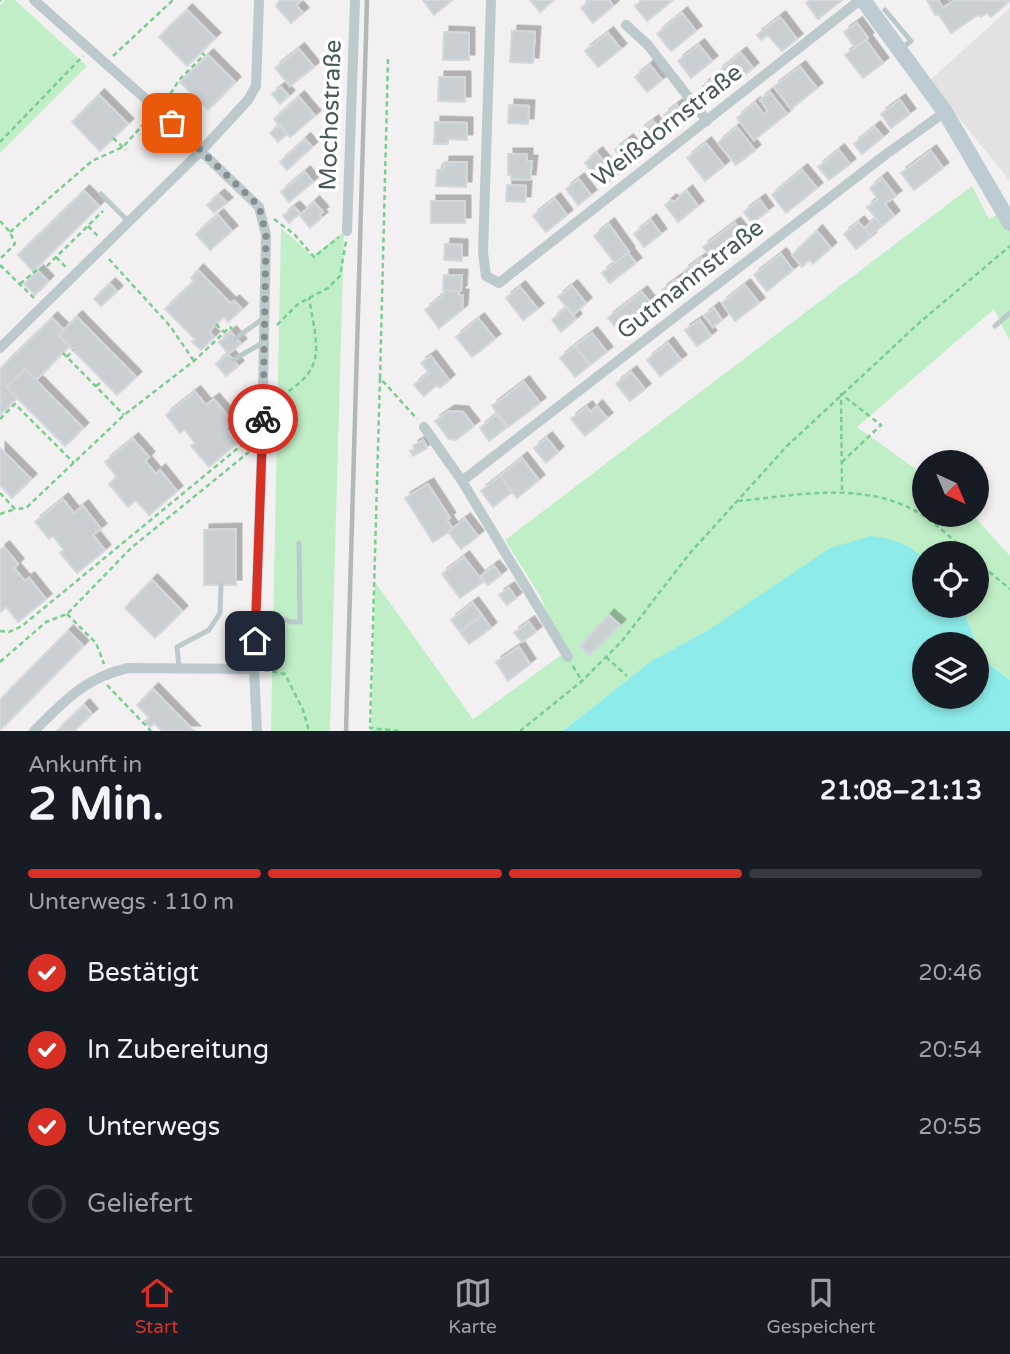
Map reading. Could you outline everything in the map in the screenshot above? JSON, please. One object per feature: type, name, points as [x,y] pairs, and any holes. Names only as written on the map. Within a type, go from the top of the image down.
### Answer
[{"type":"main road","points":[[862,0],[945,112],[1008,213]]},
{"type":"street","points":[[34,0],[202,150],[259,206],[266,235],[254,668],[257,731]]},
{"type":"street","points":[[0,348],[202,150],[248,100],[256,86],[259,0]]},
{"type":"street","name":"Mochostraße","points":[[347,231],[355,0]]},
{"type":"street","name":"Weißdornstraße","points":[[491,0],[483,252],[486,276],[499,283],[862,0]]},
{"type":"street","points":[[626,25],[648,45],[707,121]]},
{"type":"street","name":"Gutmannstraße","points":[[462,481],[885,155],[945,112]]},
{"type":"street","points":[[424,427],[462,481],[568,657]]},
{"type":"street","points":[[34,731],[76,689],[103,674],[128,668],[254,668]]},
{"type":"lane","points":[[885,10],[911,41],[899,50]]},
{"type":"lane","points":[[101,194],[129,222]]},
{"type":"lane","points":[[995,326],[1010,313]]},
{"type":"lane","points":[[236,338],[264,318]]},
{"type":"lane","points":[[233,360],[264,339]]},
{"type":"lane","points":[[256,614],[276,615],[291,622],[300,622],[299,543]]},
{"type":"lane","points":[[178,667],[177,647],[209,630],[220,613],[221,585]]},
{"type":"path","points":[[105,63],[173,0]]},
{"type":"path","points":[[0,142],[90,49]]},
{"type":"path","points":[[10,232],[92,161],[125,148],[171,96],[179,80],[204,55],[202,53]]},
{"type":"path","points":[[388,59],[370,728],[399,731]]},
{"type":"path","points":[[113,138],[125,148]]},
{"type":"path","points":[[20,284],[39,268],[44,269],[111,204]]},
{"type":"path","points":[[259,206],[295,235],[314,257],[347,231]]},
{"type":"path","points":[[0,221],[10,232],[15,244],[0,259]]},
{"type":"path","points":[[264,339],[298,304],[328,288],[340,276],[347,231]]},
{"type":"path","points":[[520,731],[582,681],[622,641],[690,553],[787,446],[919,323],[1010,246]]},
{"type":"path","points":[[100,250],[170,326],[194,361]]},
{"type":"path","points":[[0,265],[42,307]]},
{"type":"path","points":[[263,406],[306,379],[316,362],[309,298]]},
{"type":"path","points":[[216,324],[224,332]]},
{"type":"path","points":[[0,514],[26,508],[124,415],[194,361],[230,327],[233,330]]},
{"type":"path","points":[[67,357],[73,351]]},
{"type":"path","points":[[63,353],[124,415]]},
{"type":"path","points":[[380,378],[424,427]]},
{"type":"path","points":[[96,386],[103,381]]},
{"type":"path","points":[[841,394],[881,425],[842,462]]},
{"type":"path","points":[[841,394],[842,491]]},
{"type":"path","points":[[18,407],[22,403]]},
{"type":"path","points":[[0,419],[15,404],[74,463]]},
{"type":"path","points":[[0,631],[9,632],[22,626],[262,428]]},
{"type":"path","points":[[44,433],[48,429]]},
{"type":"path","points":[[0,662],[46,622],[67,614],[147,534],[262,441]]},
{"type":"path","points":[[738,501],[842,491],[884,498],[928,518],[954,541]]},
{"type":"path","points":[[0,493],[15,509]]},
{"type":"path","points":[[989,572],[1010,589]]},
{"type":"path","points":[[67,614],[96,643],[103,674],[151,731]]},
{"type":"path","points":[[568,657],[582,681]]},
{"type":"path","points":[[606,657],[627,676]]},
{"type":"path","points":[[254,668],[285,674],[303,710],[309,731]]},
{"type":"shaded area","points":[[1010,8],[1010,181],[929,81]]},
{"type":"green space","points":[[5,0],[15,0],[87,66],[0,153],[0,5]]},
{"type":"green space","points":[[972,186],[989,219],[1003,211],[1010,223],[1010,341],[994,309],[857,427],[912,466],[912,527],[984,527],[1010,556],[1010,680],[989,663],[989,632],[972,632],[966,618],[989,618],[989,541],[912,541],[912,558],[707,631],[651,661],[563,731],[371,731],[375,582],[473,719],[564,653],[540,596],[505,540]]},
{"type":"green space","points":[[281,228],[312,256],[344,232],[330,731],[271,731]]},
{"type":"water","points":[[871,536],[912,549],[912,618],[966,618],[972,632],[912,632],[912,709],[989,709],[989,664],[1010,680],[1010,731],[563,731],[651,661],[707,631],[830,548]]},
{"type":"building","points":[[280,0],[302,0],[296,5],[303,13],[291,23],[276,6]]},
{"type":"building","points":[[423,0],[452,0],[434,15]]},
{"type":"building","points":[[530,0],[554,0],[540,12]]},
{"type":"building","points":[[591,0],[609,0],[613,6],[593,23],[581,8]]},
{"type":"building","points":[[643,0],[672,1],[647,21],[635,6]]},
{"type":"building","points":[[810,0],[842,0],[818,19],[806,3]]},
{"type":"building","points":[[927,0],[938,0],[943,8],[955,0],[1010,1],[991,17],[987,13],[981,17],[978,15],[951,33],[939,15],[935,15]]},
{"type":"building","points":[[187,10],[215,38],[187,66],[159,37]]},
{"type":"building","points":[[682,13],[696,31],[671,51],[657,34]]},
{"type":"building","points":[[780,17],[797,39],[782,51],[768,35],[761,40],[757,35]]},
{"type":"building","points":[[857,23],[868,38],[855,48],[844,32]]},
{"type":"building","points":[[512,31],[535,32],[533,63],[510,62]]},
{"type":"building","points":[[444,32],[469,33],[469,60],[443,60]]},
{"type":"building","points":[[608,33],[621,49],[598,67],[585,51]]},
{"type":"building","points":[[866,40],[883,63],[863,78],[845,55]]},
{"type":"building","points":[[699,45],[712,61],[691,78],[678,61]]},
{"type":"building","points":[[299,49],[314,67],[290,86],[275,68]]},
{"type":"building","points":[[741,53],[753,68],[730,87],[718,72]]},
{"type":"building","points":[[208,55],[235,82],[208,110],[180,82]]},
{"type":"building","points":[[650,65],[662,80],[647,92],[635,77]]},
{"type":"building","points":[[800,67],[817,88],[791,109],[774,87]]},
{"type":"building","points":[[719,74],[728,85],[713,98],[703,86]]},
{"type":"building","points":[[439,77],[465,77],[465,102],[438,101]]},
{"type":"building","points":[[281,87],[289,96],[280,104],[272,94]]},
{"type":"building","points":[[770,92],[787,114],[754,140],[737,118],[755,103],[764,115],[768,111],[760,100]]},
{"type":"building","points":[[99,95],[128,124],[100,151],[72,122]]},
{"type":"building","points":[[299,97],[315,116],[290,137],[274,119]]},
{"type":"building","points":[[900,100],[910,114],[891,128],[881,114]]},
{"type":"building","points":[[509,105],[529,106],[528,124],[508,123]]},
{"type":"building","points":[[677,105],[687,118],[675,128],[664,115]]},
{"type":"building","points":[[653,121],[664,136],[652,145],[640,131]]},
{"type":"building","points":[[435,122],[467,123],[467,140],[448,139],[448,144],[434,144]]},
{"type":"building","points":[[279,125],[287,134],[278,142],[270,133]]},
{"type":"building","points":[[737,127],[755,150],[736,165],[718,143]]},
{"type":"building","points":[[875,127],[883,137],[862,154],[854,144]]},
{"type":"building","points":[[305,139],[312,147],[287,170],[280,162]]},
{"type":"building","points":[[628,140],[640,155],[627,165],[615,150]]},
{"type":"building","points":[[706,143],[724,166],[705,181],[687,158]]},
{"type":"building","points":[[839,150],[850,164],[829,180],[818,167]]},
{"type":"building","points":[[931,151],[943,168],[914,190],[901,173]]},
{"type":"building","points":[[597,153],[616,176],[604,186],[585,163]]},
{"type":"building","points":[[508,154],[527,154],[527,161],[532,161],[530,180],[511,179],[511,175],[508,175]]},
{"type":"building","points":[[444,162],[467,162],[466,187],[436,186],[437,170],[443,170]]},
{"type":"building","points":[[802,170],[817,188],[786,213],[772,195]]},
{"type":"building","points":[[305,172],[313,182],[289,202],[281,192]]},
{"type":"building","points":[[882,178],[896,196],[885,204],[894,216],[882,226],[867,207],[878,199],[870,188]]},
{"type":"building","points":[[579,179],[591,195],[578,205],[566,189]]},
{"type":"building","points":[[507,185],[526,186],[525,202],[506,201]]},
{"type":"building","points":[[84,191],[99,206],[33,271],[18,255]]},
{"type":"building","points":[[687,191],[698,206],[678,222],[665,205],[671,200],[674,202]]},
{"type":"building","points":[[219,195],[227,203],[214,213],[207,205]]},
{"type":"building","points":[[555,199],[567,215],[546,232],[533,216]]},
{"type":"building","points":[[760,200],[768,211],[752,223],[744,212]]},
{"type":"building","points":[[431,201],[465,201],[465,223],[431,223]]},
{"type":"building","points":[[314,202],[323,212],[319,215],[322,217],[310,228],[300,215]]},
{"type":"building","points":[[294,207],[300,213],[289,223],[283,216]]},
{"type":"building","points":[[218,215],[232,231],[210,250],[196,234]]},
{"type":"building","points":[[876,218],[882,226],[870,235],[864,228]]},
{"type":"building","points":[[651,220],[661,234],[644,247],[634,234]]},
{"type":"building","points":[[859,222],[871,237],[856,249],[844,234]]},
{"type":"building","points":[[735,223],[750,242],[718,267],[703,247]]},
{"type":"building","points":[[609,224],[629,252],[615,263],[594,236]]},
{"type":"building","points":[[817,231],[831,248],[813,264],[809,260],[802,267],[792,255]]},
{"type":"building","points":[[445,244],[462,245],[462,261],[444,260]]},
{"type":"building","points":[[628,253],[636,263],[610,283],[602,273]]},
{"type":"building","points":[[781,254],[793,270],[767,291],[754,275]]},
{"type":"building","points":[[702,258],[710,269],[692,282],[684,271]]},
{"type":"building","points":[[198,270],[231,304],[234,301],[242,309],[228,322],[224,317],[216,324],[209,332],[214,337],[201,350],[192,342],[195,339],[165,309],[194,281],[191,278]]},
{"type":"building","points":[[38,271],[48,281],[35,295],[24,284]]},
{"type":"building","points":[[444,275],[462,275],[461,291],[443,290]]},
{"type":"building","points":[[677,279],[685,289],[670,301],[662,290]]},
{"type":"building","points":[[110,284],[117,291],[101,306],[94,299]]},
{"type":"building","points":[[745,285],[759,303],[735,321],[722,303]]},
{"type":"building","points":[[572,286],[586,303],[573,315],[558,297]]},
{"type":"building","points":[[520,287],[538,309],[523,320],[506,298]]},
{"type":"building","points":[[444,290],[459,291],[459,295],[463,295],[462,310],[439,328],[425,310],[444,294]]},
{"type":"building","points":[[642,292],[657,311],[624,338],[608,318]]},
{"type":"building","points":[[567,307],[576,319],[561,332],[552,320]]},
{"type":"building","points":[[714,308],[722,320],[713,327],[704,316]]},
{"type":"building","points":[[77,317],[136,377],[117,395],[58,335]]},
{"type":"building","points":[[52,318],[64,330],[58,335],[69,346],[36,380],[25,369],[6,387],[17,398],[0,415],[0,369]]},
{"type":"building","points":[[479,319],[495,339],[472,357],[456,337]]},
{"type":"building","points":[[700,320],[711,336],[697,346],[685,330]]},
{"type":"building","points":[[231,332],[241,344],[228,354],[219,342]]},
{"type":"building","points":[[592,333],[607,352],[590,365],[575,346]]},
{"type":"building","points":[[668,343],[681,360],[660,376],[647,360]]},
{"type":"building","points":[[575,346],[590,365],[575,377],[560,358]]},
{"type":"building","points":[[228,354],[238,366],[226,376],[216,364]]},
{"type":"building","points":[[431,356],[449,380],[440,388],[437,385],[424,396],[414,385],[429,373],[421,363]]},
{"type":"building","points":[[25,369],[83,428],[65,446],[6,387]]},
{"type":"building","points":[[631,372],[645,389],[630,401],[616,384]]},
{"type":"building","points":[[524,382],[540,403],[508,427],[492,406]]},
{"type":"building","points":[[195,392],[206,405],[214,399],[233,422],[225,428],[237,443],[209,467],[191,446],[195,443],[184,429],[180,433],[166,415]]},
{"type":"building","points":[[597,406],[607,418],[585,436],[571,419],[587,407],[591,412]]},
{"type":"building","points":[[449,411],[463,412],[474,426],[456,440],[449,439],[435,421]]},
{"type":"building","points":[[496,415],[506,428],[489,441],[480,428]]},
{"type":"building","points":[[547,438],[558,452],[546,463],[534,448]]},
{"type":"building","points":[[133,439],[149,457],[145,461],[156,474],[160,470],[177,491],[149,515],[136,500],[128,507],[109,484],[117,477],[105,462]]},
{"type":"building","points":[[423,440],[427,448],[413,456],[410,451],[415,449],[413,446]]},
{"type":"building","points":[[0,448],[31,479],[12,498],[0,485]]},
{"type":"building","points":[[522,458],[539,480],[517,498],[500,476]]},
{"type":"building","points":[[500,476],[512,492],[493,507],[481,491]]},
{"type":"building","points":[[428,484],[450,518],[447,520],[453,529],[433,542],[405,498]]},
{"type":"building","points":[[63,499],[74,513],[83,506],[101,529],[93,535],[105,550],[77,573],[60,553],[64,550],[53,536],[49,539],[35,522]]},
{"type":"building","points":[[465,519],[478,536],[461,549],[448,532]]},
{"type":"building","points":[[236,529],[236,585],[204,585],[204,530]]},
{"type":"building","points":[[4,547],[18,564],[14,568],[25,581],[29,578],[46,599],[18,622],[6,607],[0,612],[0,550]]},
{"type":"building","points":[[464,557],[483,582],[460,598],[442,574]]},
{"type":"building","points":[[494,566],[501,575],[488,585],[481,576]]},
{"type":"building","points":[[152,580],[182,611],[155,638],[125,608]]},
{"type":"building","points":[[509,588],[516,598],[507,605],[499,595]]},
{"type":"building","points":[[473,603],[482,615],[460,632],[451,620]]},
{"type":"building","points":[[482,615],[491,628],[469,644],[460,632]]},
{"type":"building","points":[[609,615],[620,625],[589,655],[580,646]]},
{"type":"building","points":[[529,622],[536,632],[522,642],[514,633]]},
{"type":"building","points":[[68,631],[83,646],[0,730],[0,700]]},
{"type":"building","points":[[519,647],[530,664],[508,681],[496,662]]},
{"type":"building","points":[[153,689],[194,731],[162,731],[154,723],[150,727],[144,722],[149,718],[137,705]]},
{"type":"building","points":[[84,705],[92,714],[74,731],[57,731]]},
{"type":"railway","points":[[346,731],[367,0]]},
{"type":"way so far","points":[[172,123],[259,206],[266,235],[263,419]]},
{"type":"route","points":[[255,641],[263,419]]}]
